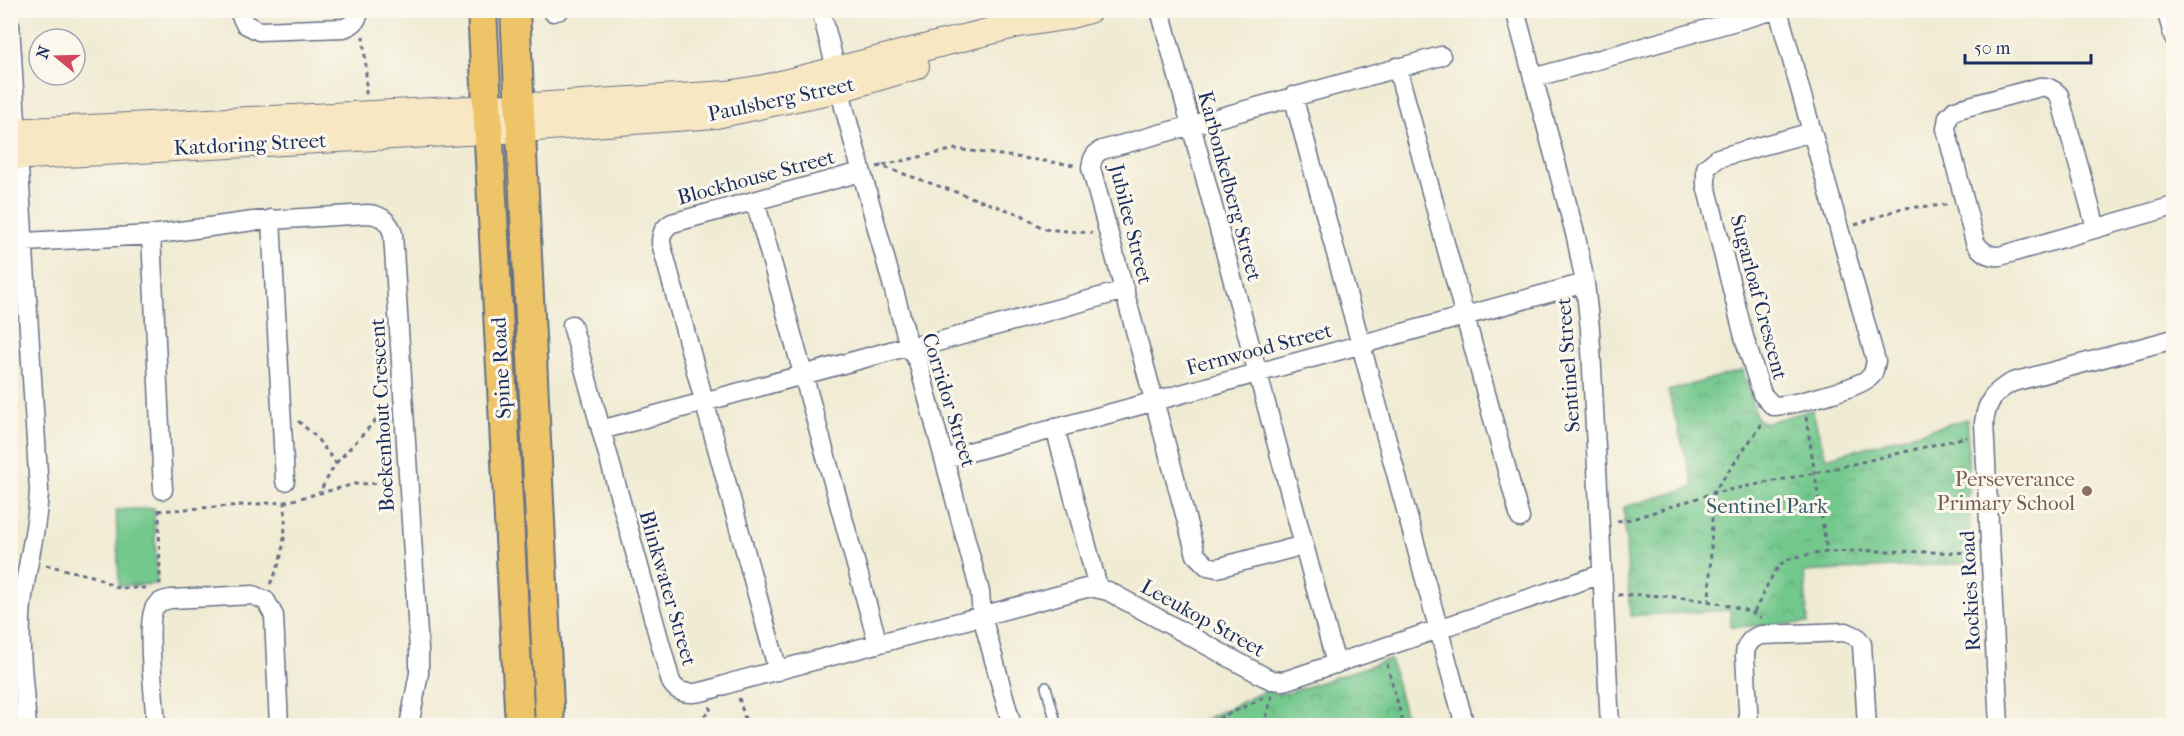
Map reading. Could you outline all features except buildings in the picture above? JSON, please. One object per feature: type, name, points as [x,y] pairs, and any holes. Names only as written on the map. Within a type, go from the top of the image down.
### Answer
[{"type":"main road","name":"Spine Road","points":[[482,10],[520,726]]},
{"type":"main road","name":"Spine Road","points":[[515,10],[550,726]]},
{"type":"street","points":[[238,10],[245,24],[259,31],[344,28],[357,20],[360,10]]},
{"type":"street","name":"Corridor Street","points":[[821,10],[861,172],[909,346],[918,362],[980,592],[982,616],[1012,726]]},
{"type":"street","name":"Paulsberg Street","points":[[488,119],[521,118],[838,79],[1019,24],[1064,17],[1089,10]]},
{"type":"street","name":"Karbonkelberg Street","points":[[1160,10],[1336,664]]},
{"type":"street","name":"Sentinel Street","points":[[1515,10],[1576,237],[1586,283],[1610,726]]},
{"type":"street","points":[[1533,78],[1777,10]]},
{"type":"street","name":"Sugarloaf Crescent","points":[[1777,10],[1812,132],[1876,361],[1872,375],[1859,384],[1787,406],[1773,406],[1762,394],[1744,337],[1706,185],[1706,168],[1718,158],[1812,132]]},
{"type":"street","points":[[2166,10],[2174,38]]},
{"type":"street","points":[[10,25],[15,157],[39,490],[38,514],[23,596],[21,624],[27,726]]},
{"type":"street","name":"Jubilee Street","points":[[1304,545],[1217,568],[1203,563],[1196,555],[1091,168],[1094,156],[1102,150],[1441,56]]},
{"type":"street","points":[[1397,68],[1520,518]]},
{"type":"street","points":[[2096,228],[2059,95],[2055,91],[2045,86],[1955,110],[1948,117],[1946,129],[1975,242],[1984,253],[1995,256],[2096,228],[2174,206]]},
{"type":"street","points":[[1293,96],[1465,726]]},
{"type":"street","name":"Katdoring Street","points":[[14,132],[488,119]]},
{"type":"street","name":"Katdoring Street","points":[[15,157],[488,119]]},
{"type":"street","name":"Blockhouse Street","points":[[705,403],[661,243],[663,231],[672,223],[861,172]]},
{"type":"street","points":[[755,201],[878,644]]},
{"type":"street","name":"Boekenhout Crescent","points":[[271,219],[368,214],[385,219],[391,226],[405,415],[419,662],[409,726]]},
{"type":"street","points":[[20,234],[151,235],[271,219],[285,481]]},
{"type":"street","points":[[151,235],[163,490]]},
{"type":"street","name":"Fernwood Street","points":[[944,459],[1586,283]]},
{"type":"street","points":[[601,430],[909,346],[930,344],[1125,290]]},
{"type":"street","name":"Blinkwater Street","points":[[572,325],[673,686],[681,692],[691,693],[778,671]]},
{"type":"street","name":"Rockies Road","points":[[1999,726],[1984,422],[1986,407],[1992,396],[2002,387],[2013,382],[2174,339]]},
{"type":"street","points":[[705,403],[778,671],[1083,588],[1098,587],[1055,428]]},
{"type":"street","name":"Leeukop Street","points":[[1098,587],[1272,680],[1284,681],[1602,574]]},
{"type":"street","points":[[156,726],[151,625],[156,606],[171,599],[253,595],[261,598],[271,607],[274,616],[279,726]]},
{"type":"street","points":[[1749,726],[1745,650],[1751,640],[1761,635],[1846,632],[1857,636],[1862,644],[1867,726]]},
{"type":"lane","points":[[1046,687],[1057,726]]},
{"type":"path","points":[[360,30],[364,38],[366,96]]},
{"type":"path","points":[[861,172],[881,165],[956,149],[1091,168]]},
{"type":"path","points":[[881,165],[1022,215],[1044,229],[1091,233],[1108,229]]},
{"type":"path","points":[[1839,231],[1902,208],[1965,204]]},
{"type":"path","points":[[1804,401],[1827,552]]},
{"type":"path","points":[[281,406],[315,436],[336,463]]},
{"type":"path","points":[[1709,603],[1713,493],[1773,406]]},
{"type":"path","points":[[319,493],[336,463],[379,417],[405,415]]},
{"type":"path","points":[[1600,523],[1632,519],[1713,493],[1815,473],[1965,439],[1984,422]]},
{"type":"path","points":[[261,598],[277,572],[286,527],[285,481]]},
{"type":"path","points":[[42,565],[96,577],[118,588],[160,587],[158,511]]},
{"type":"path","points":[[1754,612],[1779,564],[1802,555],[1827,552],[1990,550]]},
{"type":"path","points":[[146,588],[156,606]]},
{"type":"path","points":[[1628,594],[1733,606],[1754,612],[1762,618]]},
{"type":"path","points":[[1381,649],[1404,726]]},
{"type":"path","points":[[734,682],[747,726]]},
{"type":"path","points":[[1203,726],[1272,694],[1264,726]]},
{"type":"green space","name":"Sentinel Park","points":[[1743,370],[1757,419],[1765,423],[1812,410],[1826,458],[1967,419],[1971,563],[1804,572],[1808,623],[1731,627],[1730,610],[1630,616],[1624,507],[1694,487],[1668,391]]},
{"type":"green space","points":[[154,508],[157,584],[119,586],[116,510]]},
{"type":"green space","points":[[1390,659],[1408,725],[1193,725],[1265,691],[1288,693]]},
{"type":"place","name":"Perseverance Primary School","points":[[2087,491]]}]
